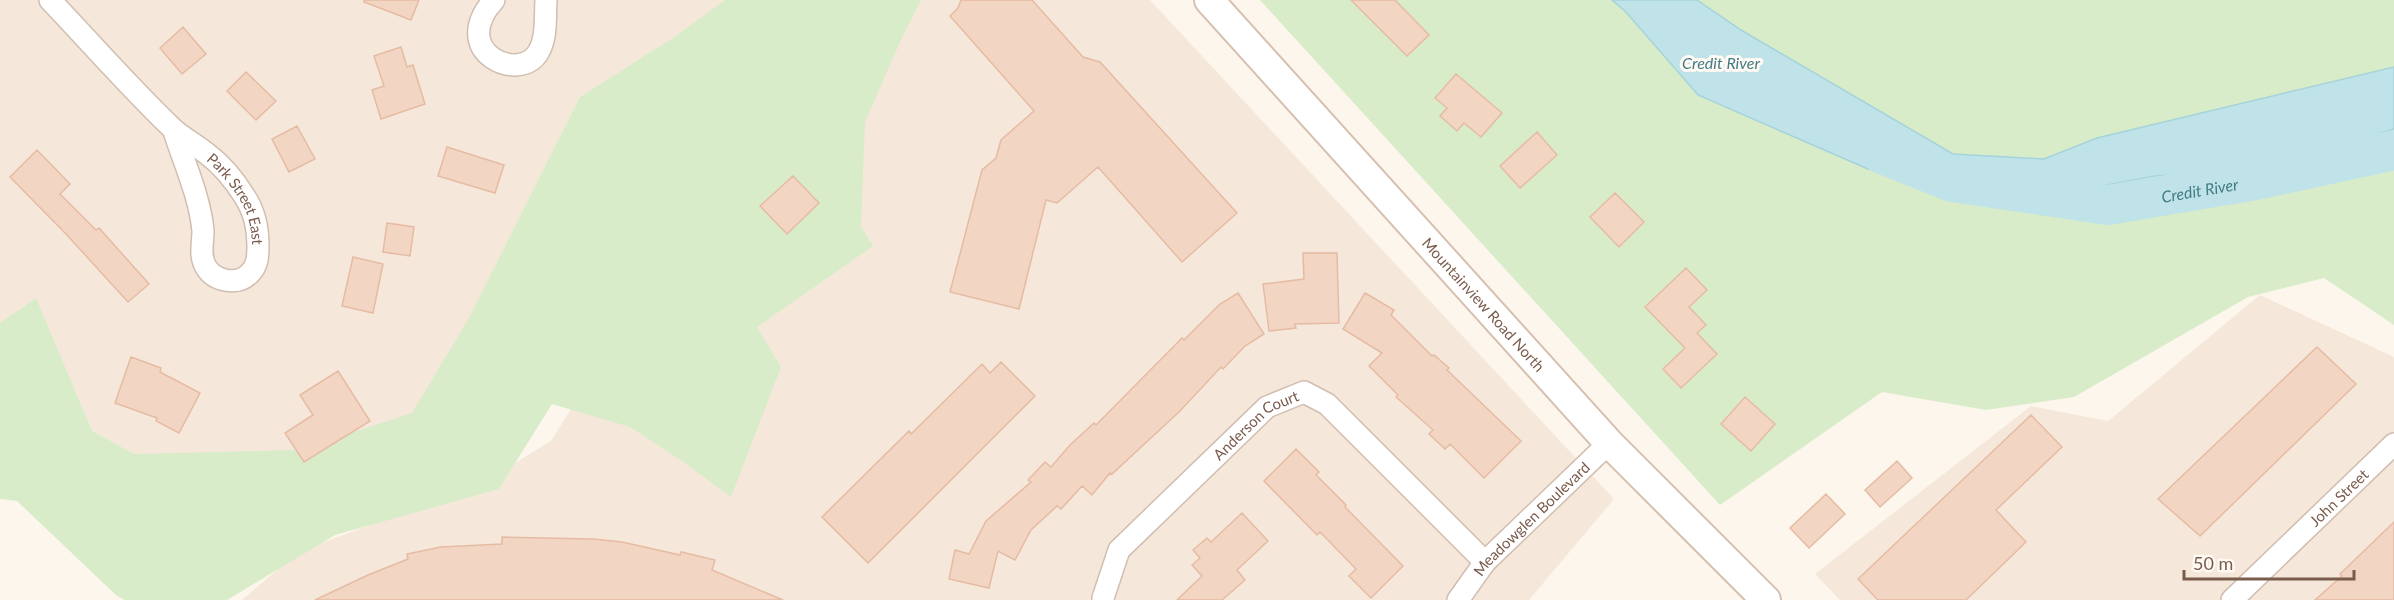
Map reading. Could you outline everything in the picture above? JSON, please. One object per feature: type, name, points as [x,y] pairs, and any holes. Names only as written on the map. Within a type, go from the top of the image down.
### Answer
[{"type":"main road","name":"Mountainview Road North","points":[[1209,0],[1609,443],[1766,600]]},
{"type":"street","name":"Park Street East","points":[[50,0],[174,131],[208,154],[228,174],[246,198],[255,221],[258,262],[249,275],[239,280],[227,281],[215,277],[206,267],[201,255],[203,238],[199,208],[174,131]]},
{"type":"street","points":[[494,0],[481,18],[478,31],[480,45],[488,55],[501,63],[514,65],[529,62],[539,52],[543,38],[546,0]]},
{"type":"street","name":"Anderson Court","points":[[1103,598],[1119,550],[1267,407],[1304,392],[1327,404],[1485,562]]},
{"type":"street","name":"Meadowglen Boulevard","points":[[1458,600],[1485,562],[1609,443]]},
{"type":"street","name":"John Street","points":[[2232,600],[2394,444]]},
{"type":"shaded area","points":[[0,0],[760,0],[413,470],[53,508],[0,440]]},
{"type":"shaded area","points":[[881,0],[1150,0],[1614,499],[1529,600],[242,600],[299,551],[477,486],[551,441],[775,82]]},
{"type":"shaded area","points":[[2260,295],[2394,357],[2394,600],[1840,600],[1815,574],[2031,406],[2108,421]]},
{"type":"green space","points":[[725,0],[921,0],[865,122],[861,226],[873,246],[757,327],[781,367],[731,497],[630,427],[552,404],[499,489],[335,535],[227,600],[125,600],[117,596],[17,501],[0,499],[0,323],[36,298],[92,431],[134,454],[298,450],[412,413],[469,318],[580,97],[676,36]]},
{"type":"green space","points":[[1260,0],[1612,0],[1625,11],[1698,95],[2091,188],[2155,176],[2255,170],[2394,129],[2394,325],[2324,278],[2248,297],[2074,397],[1986,410],[1882,392],[1720,505]]},
{"type":"green space","points":[[1697,0],[2394,0],[2394,67],[2097,138],[2044,159],[1953,154],[1741,30]]},
{"type":"water","name":"Credit River","points":[[1612,0],[1697,0],[1741,30],[1953,154],[2044,159],[2097,138],[2394,67],[2394,129],[2255,170],[2155,176],[2091,188],[1868,169],[1698,95],[1625,11]]},
{"type":"building","points":[[364,0],[419,0],[411,20],[364,2]]},
{"type":"building","points":[[961,0],[1032,0],[1083,57],[1100,62],[1237,213],[1182,262],[1098,167],[1057,203],[1046,200],[1019,309],[950,292],[982,170],[996,158],[1001,140],[1034,111],[950,16],[958,8]]},
{"type":"building","points":[[1351,0],[1395,0],[1429,35],[1407,56]]},
{"type":"building","points":[[183,27],[206,54],[182,74],[160,48]]},
{"type":"building","points":[[401,47],[407,67],[413,65],[425,104],[381,119],[372,90],[384,86],[374,56]]},
{"type":"building","points":[[246,72],[276,101],[256,120],[227,91]]},
{"type":"building","points":[[1456,74],[1502,113],[1481,137],[1464,123],[1457,131],[1440,116],[1447,108],[1435,98]]},
{"type":"building","points":[[297,126],[315,159],[289,172],[272,139]]},
{"type":"building","points":[[1537,132],[1557,155],[1520,188],[1500,166]]},
{"type":"building","points":[[447,147],[504,165],[495,193],[438,176]]},
{"type":"building","points":[[37,150],[70,184],[60,194],[96,230],[99,228],[149,284],[128,302],[10,177]]},
{"type":"building","points":[[793,176],[819,203],[787,234],[760,206]]},
{"type":"building","points":[[1615,193],[1644,222],[1619,247],[1590,217]]},
{"type":"building","points":[[387,223],[414,227],[410,256],[383,252]]},
{"type":"building","points":[[1303,253],[1337,253],[1339,323],[1295,324],[1296,328],[1269,331],[1263,284],[1304,279]]},
{"type":"building","points":[[353,257],[383,264],[373,313],[342,306]]},
{"type":"building","points":[[1686,268],[1707,290],[1689,307],[1706,325],[1697,333],[1717,354],[1681,388],[1663,369],[1685,348],[1645,307]]},
{"type":"building","points":[[1238,293],[1264,334],[1245,346],[1223,369],[1221,367],[1180,411],[1112,474],[1110,473],[1092,495],[1082,486],[1061,509],[1057,506],[1031,530],[1015,560],[998,551],[989,588],[949,579],[955,550],[969,554],[986,521],[1031,482],[1028,480],[1045,462],[1051,467],[1070,445],[1094,423],[1096,425],[1182,338],[1184,340],[1220,304]]},
{"type":"building","points":[[1365,293],[1394,310],[1391,315],[1432,356],[1434,355],[1449,368],[1447,370],[1521,441],[1484,478],[1450,444],[1445,449],[1429,434],[1433,430],[1396,397],[1398,395],[1369,366],[1382,353],[1343,329]]},
{"type":"building","points":[[2317,347],[2356,384],[2200,536],[2158,499]]},
{"type":"building","points":[[131,357],[161,368],[160,372],[200,393],[179,433],[156,421],[157,418],[115,403]]},
{"type":"building","points":[[1001,362],[1035,396],[868,563],[822,517],[909,431],[911,434],[982,364],[990,373]]},
{"type":"building","points":[[338,371],[370,421],[304,462],[285,433],[313,415],[300,395]]},
{"type":"building","points":[[1745,397],[1775,424],[1751,451],[1721,424]]},
{"type":"building","points":[[2031,415],[2062,447],[1996,510],[2026,542],[1966,600],[1878,600],[1858,579]]},
{"type":"building","points":[[1296,449],[1319,472],[1316,475],[1346,505],[1345,507],[1403,566],[1371,598],[1349,576],[1356,569],[1320,532],[1317,535],[1264,481]]},
{"type":"building","points":[[1897,461],[1912,478],[1880,507],[1865,490]]},
{"type":"building","points":[[1826,494],[1845,514],[1809,548],[1790,528]]},
{"type":"building","points":[[1242,513],[1268,541],[1237,570],[1245,580],[1222,600],[1177,600],[1202,576],[1192,565],[1200,558],[1193,550],[1207,538],[1211,542]]},
{"type":"building","points":[[2394,522],[2394,600],[2315,600],[2342,576],[2340,574]]},
{"type":"building","points":[[502,537],[593,539],[622,542],[680,555],[681,552],[715,560],[712,570],[783,600],[315,600],[408,559],[407,554],[441,547],[502,544]]},
{"type":"waterway","name":"Credit River","points":[[1882,154],[1952,182],[2108,205],[2256,180],[2394,150]]}]
